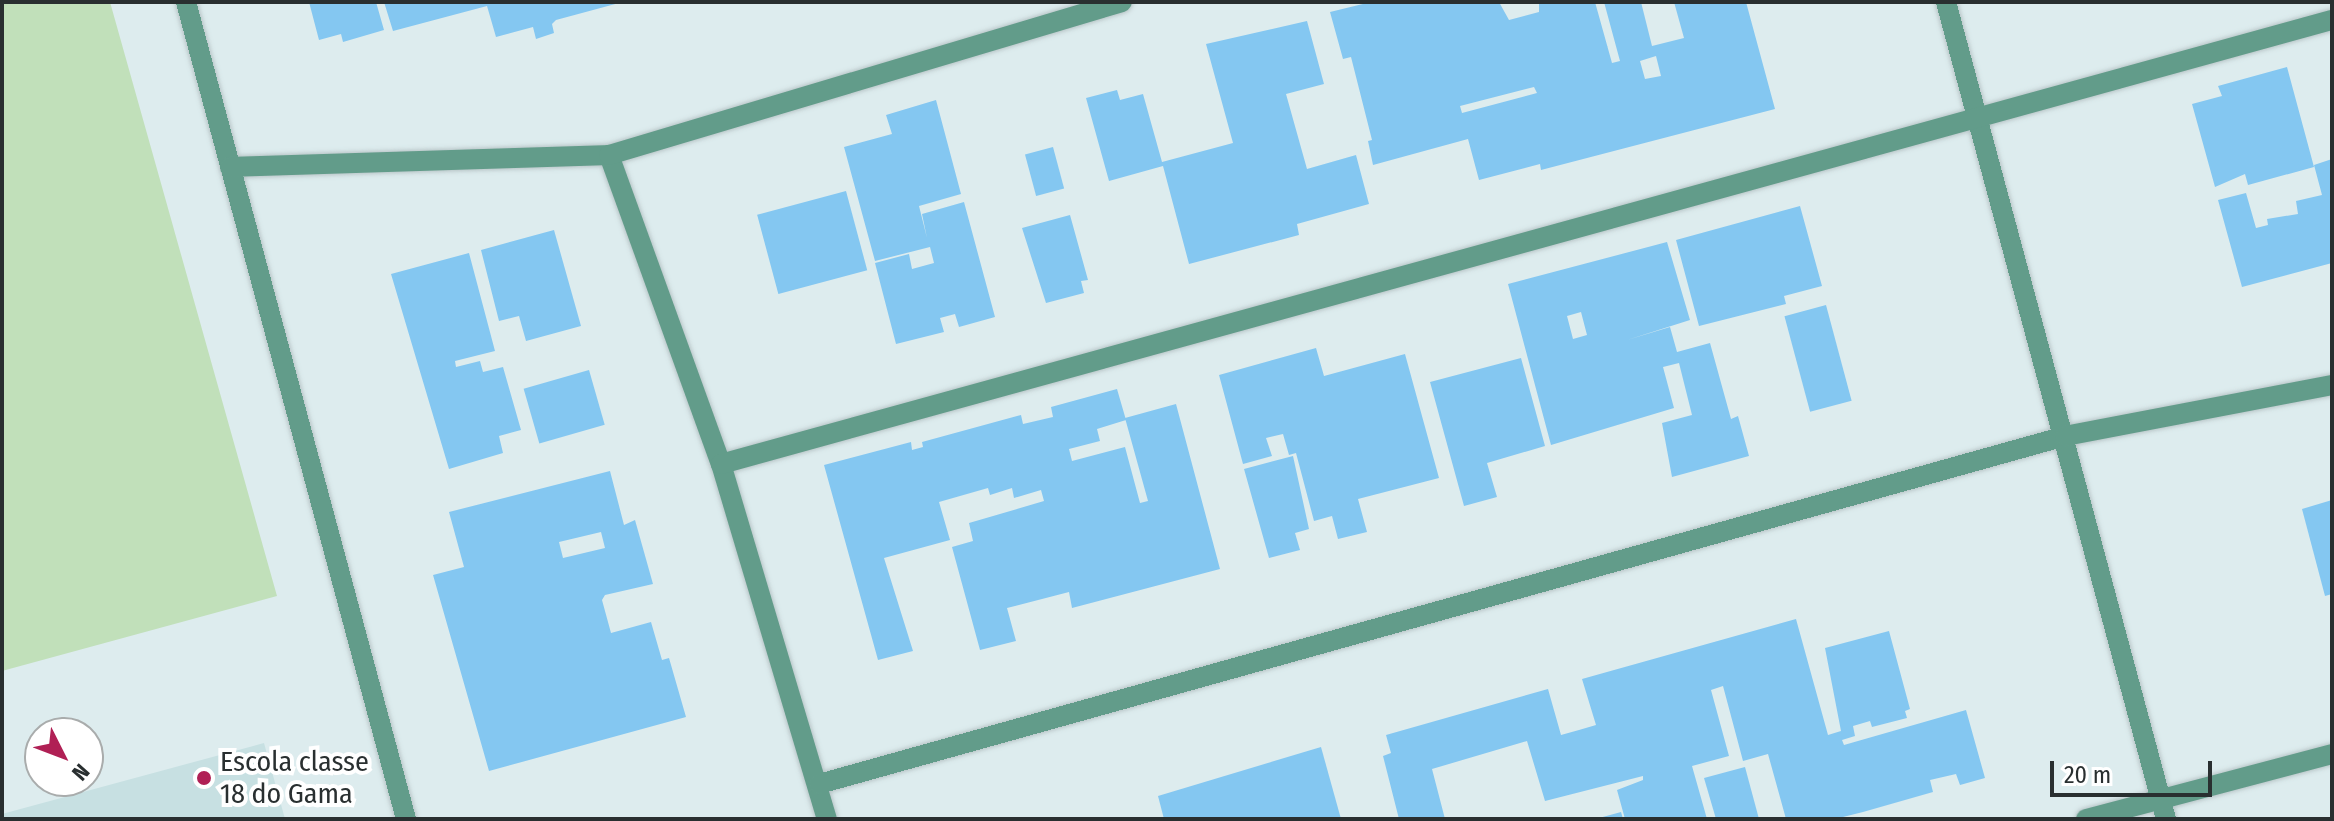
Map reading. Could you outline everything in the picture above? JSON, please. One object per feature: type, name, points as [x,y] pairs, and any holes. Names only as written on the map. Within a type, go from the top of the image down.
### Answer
[{"type":"street","points":[[186,2],[406,819]]},
{"type":"street","points":[[230,167],[609,155],[1122,2]]},
{"type":"street","points":[[1946,2],[2163,809]]},
{"type":"street","points":[[721,464],[2332,20]]},
{"type":"street","points":[[609,155],[721,464],[827,819]]},
{"type":"street","points":[[819,784],[2065,436],[2332,385]]},
{"type":"street","points":[[2086,819],[2163,809],[2332,754]]},
{"type":"shaded area","name":"Escola classe 18 do Gama","points":[[264,743],[285,819],[2,819],[2,814],[65,797],[104,797],[104,786]]},
{"type":"green space","points":[[2,2],[110,2],[277,596],[2,671]]},
{"type":"building","points":[[309,2],[376,2],[384,30],[343,42],[341,34],[319,40]]},
{"type":"building","points":[[384,2],[619,3],[556,20],[552,24],[554,33],[536,39],[533,27],[496,37],[487,6],[393,31]]},
{"type":"building","points":[[1371,2],[1499,2],[1509,20],[1539,12],[1539,2],[1595,2],[1612,63],[1620,61],[1604,2],[1641,2],[1652,46],[1684,38],[1674,2],[1746,2],[1775,109],[1541,170],[1540,164],[1479,180],[1468,139],[1373,165],[1368,141],[1372,140],[1351,57],[1343,59],[1330,12]],"holes":[[[1656,56],[1661,76],[1645,79],[1640,61]],[[1534,87],[1537,93],[1462,113],[1460,106]]]},
{"type":"building","points":[[1307,21],[1324,84],[1286,94],[1307,169],[1356,155],[1369,204],[1297,224],[1299,235],[1189,264],[1163,166],[1109,181],[1086,98],[1117,90],[1120,100],[1143,94],[1162,162],[1233,143],[1206,44]]},
{"type":"building","points":[[2287,67],[2314,167],[2248,185],[2245,174],[2215,187],[2192,104],[2222,96],[2218,86]]},
{"type":"building","points":[[936,100],[961,194],[919,206],[927,238],[922,214],[964,202],[995,317],[959,327],[955,314],[940,318],[944,332],[896,344],[875,263],[909,254],[912,269],[934,263],[930,247],[875,261],[844,147],[892,134],[886,115]]},
{"type":"building","points":[[1053,147],[1064,189],[1036,196],[1025,155]]},
{"type":"building","points":[[2332,159],[2332,263],[2242,287],[2218,200],[2246,193],[2256,228],[2268,225],[2267,219],[2298,214],[2296,201],[2322,195],[2314,165]]},
{"type":"building","points":[[846,191],[867,270],[778,294],[757,215]]},
{"type":"building","points":[[1800,206],[1822,286],[1784,296],[1786,304],[1699,326],[1676,240]]},
{"type":"building","points":[[1070,215],[1088,280],[1081,281],[1084,293],[1046,303],[1022,228]]},
{"type":"building","points":[[554,230],[581,326],[526,341],[519,316],[499,321],[481,250]]},
{"type":"building","points":[[1667,242],[1690,320],[1627,340],[1670,327],[1677,352],[1710,343],[1731,419],[1738,416],[1749,456],[1672,477],[1662,423],[1692,415],[1679,363],[1663,367],[1674,408],[1551,445],[1508,284]],"holes":[[[1581,312],[1587,335],[1573,339],[1567,316]]]},
{"type":"building","points":[[469,253],[495,351],[455,361],[456,367],[480,361],[483,372],[503,367],[521,430],[499,436],[503,453],[449,469],[391,274]]},
{"type":"building","points":[[1826,305],[1852,401],[1810,412],[1784,316]]},
{"type":"building","points":[[1316,348],[1324,376],[1405,354],[1439,478],[1358,499],[1367,532],[1338,539],[1332,516],[1314,521],[1296,453],[1289,455],[1283,434],[1266,438],[1272,456],[1243,464],[1219,375]]},
{"type":"building","points":[[1521,358],[1545,446],[1487,463],[1497,497],[1464,506],[1430,382]]},
{"type":"building","points":[[589,370],[605,425],[539,444],[524,389]]},
{"type":"building","points":[[1117,389],[1125,418],[1176,404],[1220,569],[1072,608],[1069,592],[1007,608],[1016,641],[980,650],[952,547],[973,541],[969,523],[1044,501],[1041,490],[1014,498],[1012,488],[990,495],[988,488],[939,502],[950,540],[884,558],[913,651],[878,660],[824,465],[911,442],[912,450],[923,447],[922,442],[1021,415],[1023,424],[1053,417],[1051,407]],"holes":[[[1126,420],[1148,501],[1140,503],[1125,447],[1072,461],[1069,449],[1100,441],[1097,429]]]},
{"type":"building","points":[[1293,456],[1309,529],[1295,533],[1300,550],[1269,558],[1244,469]]},
{"type":"building","points":[[610,471],[624,525],[635,520],[653,584],[605,595],[602,600],[611,633],[651,622],[662,660],[669,658],[686,717],[489,771],[433,575],[464,567],[449,512]],"holes":[[[601,532],[605,548],[563,558],[559,542]]]},
{"type":"building","points":[[2332,500],[2332,594],[2325,596],[2302,509]]},
{"type":"building","points":[[1796,619],[1828,735],[1841,731],[1825,648],[1889,631],[1910,709],[1905,711],[1907,718],[1872,727],[1870,721],[1853,726],[1855,736],[1842,740],[1844,745],[1966,710],[1985,778],[1960,785],[1956,774],[1930,780],[1933,792],[1835,819],[1786,819],[1768,754],[1743,761],[1723,686],[1711,690],[1729,756],[1692,766],[1707,819],[1625,819],[1617,790],[1643,780],[1643,776],[1545,801],[1527,741],[1432,769],[1445,819],[1399,819],[1383,756],[1391,753],[1386,735],[1548,689],[1561,735],[1579,730],[1596,725],[1582,679]]},
{"type":"building","points":[[1321,747],[1341,819],[1164,819],[1158,796]]},
{"type":"building","points":[[1745,767],[1759,819],[1716,819],[1704,778]]},
{"type":"building","points":[[1621,812],[1623,819],[1599,819],[1599,818]]},
{"type":"place","name":"Escola classe 18 do Gama","points":[[204,778]]}]
